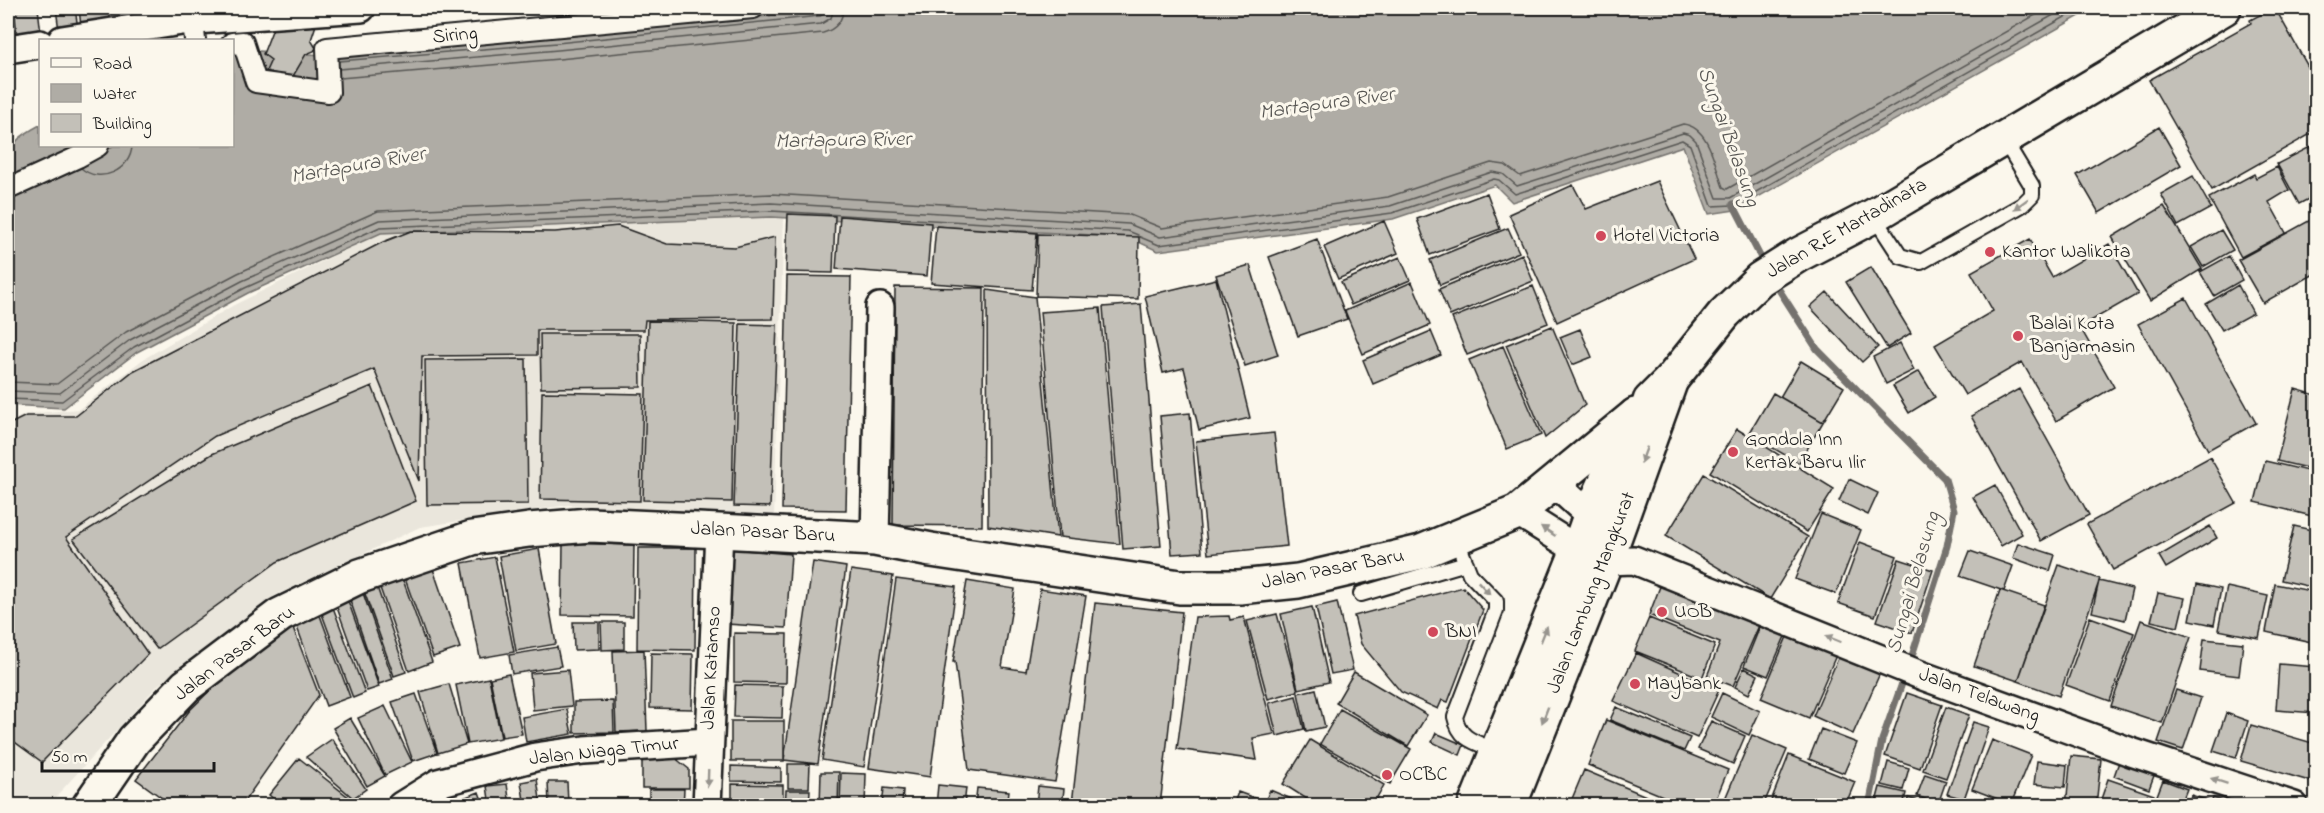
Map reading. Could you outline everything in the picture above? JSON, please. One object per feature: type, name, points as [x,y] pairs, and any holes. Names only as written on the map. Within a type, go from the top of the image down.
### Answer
[{"type":"main road","name":"Jalan R.E Martadinata","points":[[1518,512],[1636,416],[1671,380],[1724,314],[1760,279],[1798,255],[1874,216],[2224,8]]},
{"type":"main road","name":"Jalan Lambung Mangkurat","points":[[1509,806],[1608,552],[1671,380]]},
{"type":"main road","name":"Jalan Lambung Mangkurat","points":[[1608,552],[1590,516],[1636,416]]},
{"type":"main road","name":"Jalan Pasar Baru","points":[[101,801],[134,740],[186,686],[280,615],[360,576],[472,538],[590,525],[875,539],[931,550],[1180,587],[1240,587],[1298,581],[1362,568],[1421,552],[1461,550],[1518,512]]},
{"type":"main road","name":"Jalan Lambung Mangkurat","points":[[1475,806],[1497,751],[1608,552]]},
{"type":"street","points":[[77,39],[194,31],[361,8]]},
{"type":"street","name":"Siring","points":[[239,46],[256,82],[329,92],[327,48],[753,8]]},
{"type":"street","points":[[8,49],[39,44]]},
{"type":"street","points":[[8,189],[95,147]]},
{"type":"street","points":[[875,539],[880,307]]},
{"type":"street","points":[[1554,483],[1590,516]]},
{"type":"street","name":"Jalan Telawang","points":[[1518,512],[1608,552],[1888,660],[1923,676],[2131,752],[2294,806]]},
{"type":"street","name":"Jalan Katamso","points":[[707,806],[719,531]]},
{"type":"street","name":"Jalan Niaga Timur","points":[[401,806],[438,783],[535,757],[584,750],[709,742]]},
{"type":"lane","points":[[1874,216],[1900,256],[1921,262],[2022,205],[2032,195],[2032,186],[2003,138]]},
{"type":"lane","points":[[1361,594],[1461,550],[1470,574],[1496,601],[1496,610],[1455,717],[1458,730],[1466,738],[1497,751]]},
{"type":"shaded area","points":[[784,213],[774,518],[568,505],[420,527],[274,596],[158,685],[60,792],[51,805],[8,806],[8,423],[26,414],[79,409],[142,360],[234,305],[380,233]]},
{"type":"water","name":"Martapura River","points":[[848,8],[2094,8],[1735,210],[1709,214],[1683,146],[1512,202],[1495,185],[1393,219],[1158,251],[1128,237],[771,217],[381,233],[248,293],[137,352],[64,408],[8,405],[8,207],[15,203],[9,176],[8,156],[18,140],[27,133],[39,126],[39,147],[92,147],[99,154],[111,147],[234,147],[234,53],[259,51],[341,56]]},
{"type":"building","points":[[14,8],[38,8],[41,34],[17,36]]},
{"type":"building","points":[[56,8],[75,8],[78,29],[59,31]]},
{"type":"building","points":[[79,8],[109,8],[111,23],[81,27]]},
{"type":"building","points":[[2273,8],[2316,81],[2316,131],[2212,190],[2149,80],[2251,23],[2250,20]]},
{"type":"building","points":[[275,23],[316,25],[311,40],[316,48],[306,54],[292,78],[266,71],[271,60],[263,54]]},
{"type":"building","points":[[2159,127],[2181,165],[2099,213],[2077,175]]},
{"type":"building","points":[[2316,144],[2316,195],[2299,204],[2277,164]]},
{"type":"building","points":[[2277,167],[2289,190],[2269,202],[2286,233],[2241,257],[2209,198],[2254,174],[2256,178]]},
{"type":"building","points":[[2193,176],[2211,208],[2178,226],[2161,194]]},
{"type":"building","name":"Hotel Victoria","points":[[1657,181],[1694,259],[1557,322],[1509,214],[1573,185],[1586,209]]},
{"type":"building","points":[[1487,193],[1500,229],[1430,255],[1417,219]]},
{"type":"building","points":[[2164,206],[2202,269],[2150,301],[2112,237]]},
{"type":"building","points":[[788,214],[835,216],[833,273],[786,272]]},
{"type":"building","points":[[840,216],[931,223],[927,276],[836,269]]},
{"type":"building","points":[[2316,217],[2316,273],[2263,303],[2238,260]]},
{"type":"building","points":[[1384,221],[1398,253],[1338,279],[1324,247]]},
{"type":"building","points":[[618,226],[667,244],[735,247],[775,237],[773,319],[645,320],[644,330],[537,330],[537,355],[422,356],[419,481],[374,369],[215,436],[66,537],[148,654],[42,762],[8,737],[8,425],[26,416],[76,416],[133,371],[383,242],[411,231],[555,232]]},
{"type":"building","points":[[936,226],[1037,233],[1032,290],[931,283]]},
{"type":"building","points":[[1508,228],[1519,252],[1440,285],[1430,260]]},
{"type":"building","points":[[2221,230],[2233,250],[2203,267],[2191,247]]},
{"type":"building","points":[[1038,234],[1139,237],[1138,299],[1036,296]]},
{"type":"building","points":[[1317,239],[1347,319],[1298,336],[1269,257]]},
{"type":"building","name":"Balai Kota Banjarmasin","points":[[2030,239],[2052,277],[2109,244],[2138,294],[2080,327],[2114,387],[2056,421],[2022,362],[1965,395],[1935,345],[1993,311],[1971,272]]},
{"type":"building","points":[[1522,254],[1533,281],[1450,316],[1439,289]]},
{"type":"building","points":[[2229,256],[2242,280],[2214,296],[2200,272]]},
{"type":"building","points":[[1400,257],[1410,280],[1351,305],[1341,282]]},
{"type":"building","points":[[1250,265],[1278,355],[1245,366],[1216,275]]},
{"type":"building","points":[[1871,267],[1911,333],[1887,348],[1846,282]]},
{"type":"building","points":[[787,276],[851,277],[846,510],[782,509]]},
{"type":"building","points":[[1216,279],[1250,418],[1199,430],[1184,368],[1163,373],[1145,296]]},
{"type":"building","points":[[1412,282],[1430,325],[1363,354],[1345,311]]},
{"type":"building","points":[[2238,285],[2253,313],[2222,330],[2206,304]]},
{"type":"building","points":[[1533,286],[1548,323],[1467,355],[1452,318]]},
{"type":"building","points":[[895,287],[984,288],[982,526],[893,525]]},
{"type":"building","points":[[987,290],[1035,297],[1058,537],[988,526]]},
{"type":"building","points":[[1827,292],[1878,347],[1862,362],[1810,307]]},
{"type":"building","points":[[2186,298],[2256,423],[2208,450],[2138,324]]},
{"type":"building","points":[[1141,304],[1161,546],[1123,549],[1103,307]]},
{"type":"building","points":[[1100,308],[1120,544],[1060,537],[1040,312]]},
{"type":"building","points":[[648,321],[736,323],[732,502],[643,500]]},
{"type":"building","points":[[740,324],[777,325],[770,507],[734,506]]},
{"type":"building","points":[[1552,326],[1585,405],[1545,438],[1506,345]]},
{"type":"building","points":[[1580,329],[1592,357],[1572,365],[1560,337]]},
{"type":"building","points":[[1431,331],[1441,355],[1373,384],[1363,360]]},
{"type":"building","points":[[540,334],[640,334],[641,387],[541,388]]},
{"type":"building","points":[[1900,343],[1914,370],[1886,384],[1873,357]]},
{"type":"building","points":[[1503,346],[1541,435],[1507,449],[1469,360]]},
{"type":"building","points":[[526,359],[528,504],[427,505],[425,360]]},
{"type":"building","points":[[1801,361],[1844,387],[1823,422],[1780,397]]},
{"type":"building","points":[[1919,371],[1935,397],[1909,413],[1893,386]]},
{"type":"building","points":[[372,386],[416,501],[277,562],[157,649],[73,539],[212,454]]},
{"type":"building","points":[[2019,389],[2089,515],[2041,541],[1971,416]]},
{"type":"building","points":[[2295,389],[2316,395],[2316,470],[2277,461]]},
{"type":"building","points":[[542,392],[643,394],[640,501],[540,499]]},
{"type":"building","points":[[1773,393],[1823,422],[1799,463],[1749,434]]},
{"type":"building","points":[[1190,413],[1202,552],[1172,554],[1160,416]]},
{"type":"building","points":[[1737,429],[1834,489],[1807,532],[1710,472]]},
{"type":"building","points":[[1274,433],[1287,546],[1208,554],[1196,441]]},
{"type":"building","points":[[2210,457],[2236,503],[2113,570],[2087,524]]},
{"type":"building","points":[[2265,461],[2316,473],[2316,517],[2255,502]]},
{"type":"building","points":[[1704,474],[1808,537],[1770,599],[1666,536]]},
{"type":"building","points":[[1849,479],[1878,493],[1868,515],[1839,501]]},
{"type":"building","points":[[1995,485],[2022,534],[2001,546],[1973,497]]},
{"type":"building","points":[[1821,514],[1861,530],[1836,594],[1795,579]]},
{"type":"building","points":[[2210,526],[2217,538],[2166,568],[2159,556]]},
{"type":"building","points":[[2294,526],[2316,531],[2316,588],[2281,580]]},
{"type":"building","points":[[1860,542],[1897,556],[1875,616],[1838,603]]},
{"type":"building","points":[[563,543],[634,545],[633,616],[562,615]]},
{"type":"building","points":[[2018,543],[2055,555],[2050,571],[2013,558]]},
{"type":"building","points":[[638,548],[696,548],[695,650],[637,649]]},
{"type":"building","points":[[539,549],[556,644],[516,651],[499,556]]},
{"type":"building","points":[[733,549],[791,554],[786,628],[727,624]]},
{"type":"building","points":[[1970,551],[2013,566],[2004,591],[1960,576]]},
{"type":"building","points":[[495,557],[514,652],[480,658],[462,563]]},
{"type":"building","points":[[1899,559],[1933,570],[1912,633],[1877,621]]},
{"type":"building","points":[[813,562],[846,567],[818,764],[784,760]]},
{"type":"building","points":[[2059,565],[2100,579],[2059,696],[2018,681]]},
{"type":"building","points":[[432,566],[460,648],[433,657],[404,576]]},
{"type":"building","points":[[851,570],[893,576],[864,767],[822,760]]},
{"type":"building","points":[[402,577],[432,662],[409,671],[379,585]]},
{"type":"building","points":[[896,579],[956,587],[930,777],[869,768]]},
{"type":"building","points":[[967,581],[1015,589],[1002,667],[1026,671],[1040,589],[1086,596],[1055,782],[969,770],[955,662],[953,662]]},
{"type":"building","points":[[2099,581],[2132,589],[2125,620],[2092,612]]},
{"type":"building","points":[[1661,584],[1760,623],[1733,686],[1707,676],[1720,643],[1649,615]]},
{"type":"building","points":[[2197,584],[2221,589],[2214,625],[2190,620]]},
{"type":"building","points":[[2275,584],[2316,592],[2316,643],[2266,632]]},
{"type":"building","points":[[377,587],[406,672],[394,676],[364,591]]},
{"type":"building","points":[[1463,587],[1483,610],[1448,702],[1442,700],[1438,709],[1401,692],[1361,644],[1354,616]]},
{"type":"building","points":[[2227,587],[2268,596],[2259,638],[2218,630]]},
{"type":"building","points":[[2000,590],[2044,605],[2018,681],[1974,666]]},
{"type":"building","points":[[363,593],[393,679],[379,684],[349,597]]},
{"type":"building","points":[[2158,593],[2185,598],[2178,627],[2151,621]]},
{"type":"building","points":[[347,598],[379,687],[367,691],[335,602]]},
{"type":"building","points":[[331,602],[365,693],[353,698],[319,606]]},
{"type":"building","points":[[1337,602],[1353,670],[1331,674],[1316,607]]},
{"type":"building","points":[[1095,603],[1182,612],[1160,806],[1072,804]]},
{"type":"building","points":[[1312,607],[1329,682],[1298,689],[1281,614]]},
{"type":"building","points":[[318,610],[350,697],[326,706],[294,619]]},
{"type":"building","points":[[1277,614],[1298,691],[1268,699],[1247,621]]},
{"type":"building","points":[[1229,616],[1230,620],[1244,617],[1274,734],[1253,738],[1257,760],[1177,749],[1195,617]]},
{"type":"building","points":[[2090,617],[2134,633],[2110,701],[2066,685]]},
{"type":"building","points":[[1649,618],[1715,645],[1702,678],[1635,651]]},
{"type":"building","points":[[290,620],[319,695],[241,806],[173,806],[136,779],[190,710],[242,659]]},
{"type":"building","points":[[2141,620],[2191,637],[2162,723],[2111,706]]},
{"type":"building","points":[[573,622],[599,622],[599,649],[574,650]]},
{"type":"building","points":[[601,622],[624,622],[624,649],[602,650]]},
{"type":"building","points":[[1761,624],[1786,634],[1768,676],[1744,666]]},
{"type":"building","points":[[1789,632],[1837,653],[1809,718],[1761,698]]},
{"type":"building","points":[[734,633],[787,634],[786,683],[734,682]]},
{"type":"building","points":[[2204,639],[2243,643],[2239,676],[2200,671]]},
{"type":"building","points":[[557,647],[561,666],[512,674],[509,655]]},
{"type":"building","points":[[644,650],[647,731],[616,732],[613,651]]},
{"type":"building","points":[[651,653],[693,654],[692,709],[650,708]]},
{"type":"building","points":[[1636,653],[1719,690],[1697,738],[1613,701]]},
{"type":"building","points":[[1840,654],[1881,671],[1853,734],[1813,716]]},
{"type":"building","points":[[2279,664],[2316,667],[2316,713],[2276,710]]},
{"type":"building","points":[[1744,668],[1758,675],[1749,694],[1735,687]]},
{"type":"building","points":[[568,670],[572,706],[533,710],[530,673]]},
{"type":"building","points":[[1354,672],[1427,715],[1408,746],[1336,703]]},
{"type":"building","points":[[509,674],[522,734],[502,737],[490,678]]},
{"type":"building","points":[[489,678],[501,738],[468,744],[456,685]]},
{"type":"building","points":[[449,684],[467,744],[438,753],[420,692]]},
{"type":"building","points":[[735,685],[783,686],[782,718],[734,717]]},
{"type":"building","points":[[1316,689],[1325,727],[1306,731],[1298,693]]},
{"type":"building","points":[[2176,690],[2201,698],[2183,750],[2158,742]]},
{"type":"building","points":[[1722,693],[1760,711],[1749,735],[1711,717]]},
{"type":"building","points":[[1907,693],[1942,705],[1920,768],[1885,756]]},
{"type":"building","points":[[416,694],[437,753],[413,761],[392,702]]},
{"type":"building","points":[[1296,696],[1304,729],[1277,736],[1269,703]]},
{"type":"building","points":[[613,701],[614,732],[574,733],[574,702]]},
{"type":"building","points":[[385,706],[412,762],[385,775],[358,718]]},
{"type":"building","points":[[1616,707],[1690,738],[1684,751],[1610,720]]},
{"type":"building","points":[[1946,707],[1969,715],[1946,778],[1923,770]]},
{"type":"building","points":[[567,709],[572,734],[526,742],[522,717]]},
{"type":"building","points":[[1340,709],[1411,749],[1390,784],[1320,744]]},
{"type":"building","points":[[2226,713],[2248,721],[2236,758],[2213,751]]},
{"type":"building","points":[[350,718],[385,776],[367,786],[333,728]]},
{"type":"building","points":[[1606,720],[1728,770],[1713,806],[1687,806],[1588,765]]},
{"type":"building","points":[[731,721],[784,721],[784,761],[731,761]]},
{"type":"building","points":[[1711,721],[1745,736],[1733,764],[1698,749]]},
{"type":"building","points":[[1973,722],[1989,727],[1964,799],[1947,794]]},
{"type":"building","points":[[2251,725],[2316,744],[2316,783],[2241,761]]},
{"type":"building","points":[[1821,729],[1857,743],[1844,773],[1809,759]]},
{"type":"building","points":[[1436,733],[1464,745],[1460,755],[1432,742]]},
{"type":"building","points":[[1752,735],[1787,750],[1763,806],[1722,806]]},
{"type":"building","points":[[332,739],[366,789],[353,798],[306,757]]},
{"type":"building","points":[[1310,740],[1384,785],[1372,806],[1318,806],[1283,784]]},
{"type":"building","points":[[1992,740],[2031,755],[2011,804],[1972,789]]},
{"type":"building","points":[[642,754],[670,754],[689,769],[689,788],[642,788]]},
{"type":"building","points":[[1789,755],[1855,782],[1845,806],[1769,806]]},
{"type":"building","points":[[2071,756],[2101,759],[2096,806],[2066,806]]},
{"type":"building","points":[[299,758],[356,803],[354,806],[282,806],[269,795]]},
{"type":"building","points":[[2120,759],[2155,773],[2149,789],[2114,776]]},
{"type":"building","points":[[2037,761],[2067,765],[2065,787],[2034,784]]},
{"type":"building","points":[[1888,762],[1909,768],[1903,790],[1882,785]]},
{"type":"building","points":[[788,764],[810,764],[809,788],[788,788]]},
{"type":"building","points":[[731,766],[781,768],[781,782],[731,781]]},
{"type":"building","points":[[1584,770],[1670,806],[1569,806]]},
{"type":"building","points":[[821,772],[839,772],[838,806],[820,806]]},
{"type":"building","points":[[841,773],[866,774],[865,806],[840,806]]},
{"type":"building","points":[[1925,774],[1946,781],[1938,804],[1917,796]]},
{"type":"building","points":[[537,779],[541,806],[525,806],[521,782]]},
{"type":"building","points":[[2108,779],[2154,795],[2151,806],[2099,805]]},
{"type":"building","points":[[2163,780],[2187,789],[2180,806],[2153,806]]},
{"type":"building","points":[[548,782],[567,782],[568,803],[549,804]]},
{"type":"building","points":[[507,784],[510,806],[490,806],[487,786]]},
{"type":"building","points":[[732,784],[783,785],[783,806],[732,806]]},
{"type":"building","points":[[938,785],[966,788],[964,806],[936,806]]},
{"type":"building","points":[[1038,786],[1064,789],[1062,806],[1036,806]]},
{"type":"building","points":[[1880,787],[1906,793],[1903,806],[1875,806]]},
{"type":"building","points":[[884,788],[903,790],[902,806],[882,806]]},
{"type":"building","points":[[977,788],[1009,791],[1007,806],[975,806]]},
{"type":"building","points":[[649,789],[684,789],[683,806],[649,806]]},
{"type":"building","points":[[786,790],[810,790],[809,806],[785,806]]},
{"type":"building","points":[[1270,790],[1308,806],[1263,806]]},
{"type":"building","points":[[479,792],[484,806],[464,806],[461,799]]},
{"type":"building","points":[[1238,792],[1260,800],[1258,806],[1233,806]]},
{"type":"building","points":[[2191,795],[2209,801],[2207,806],[2188,806]]},
{"type":"building","points":[[1908,798],[1929,804],[1929,806],[1907,806]]},
{"type":"building","points":[[2213,798],[2230,803],[2230,806],[2210,806]]},
{"type":"waterway","name":"Sungai Belasung","points":[[1733,204],[1761,258]]},
{"type":"waterway","name":"Sungai Belasung","points":[[1776,285],[1817,349],[1945,479],[1954,510],[1947,546],[1909,665]]},
{"type":"waterway","name":"Sungai Belasung","points":[[1869,806],[1882,740],[1905,675]]},
{"type":"place","name":"Hotel Victoria","points":[[1601,236]]},
{"type":"place","name":"Kantor Walikota","points":[[1990,252]]},
{"type":"place","name":"Balai Kota Banjarmasin","points":[[2018,336]]},
{"type":"place","name":"Gondola Inn Kertak Baru Ilir","points":[[1733,452]]},
{"type":"place","name":"UOB","points":[[1662,612]]},
{"type":"place","name":"BNI","points":[[1433,632]]},
{"type":"place","name":"Maybank","points":[[1635,684]]},
{"type":"place","name":"OCBC","points":[[1387,775]]}]
